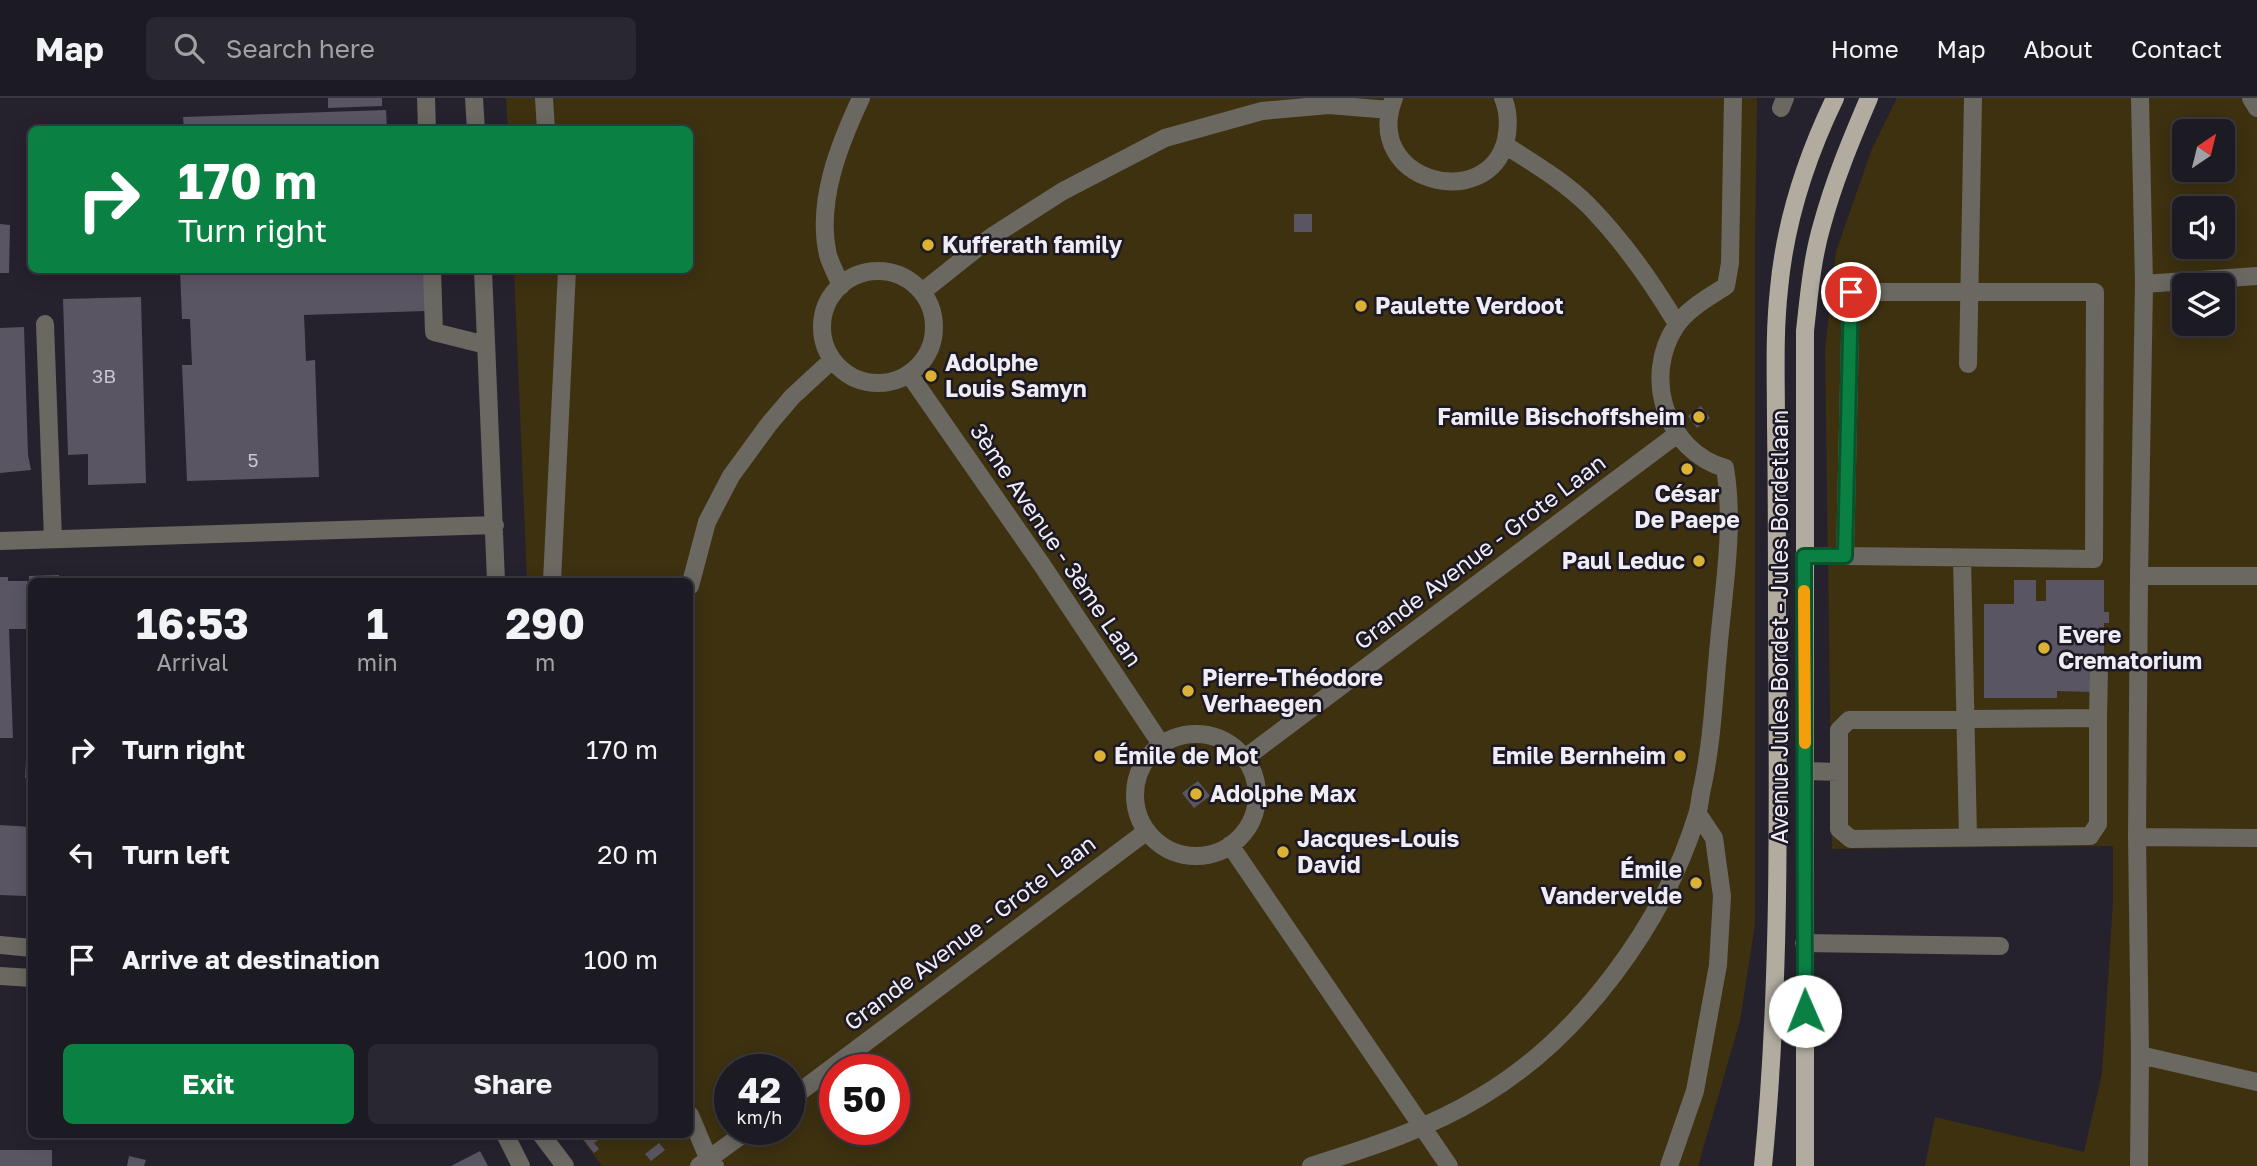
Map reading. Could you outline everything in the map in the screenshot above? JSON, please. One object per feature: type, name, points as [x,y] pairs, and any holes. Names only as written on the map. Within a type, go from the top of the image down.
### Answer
[{"type":"main road","name":"Avenue Jules Bordet - Jules Bordetlaan","points":[[1763,1166],[1770,1093],[1775,981],[1778,676],[1776,361],[1779,289],[1791,218],[1808,159],[1835,98]]},
{"type":"main road","name":"Avenue Jules Bordet - Jules Bordetlaan","points":[[1805,1166],[1805,331],[1811,276],[1822,225],[1840,167],[1869,98]]},
{"type":"street","points":[[426,98],[427,126]]},
{"type":"street","points":[[474,98],[476,126]]},
{"type":"street","points":[[544,98],[546,126]]},
{"type":"street","points":[[841,286],[828,255],[827,201],[832,173],[861,98]]},
{"type":"street","points":[[922,292],[991,237],[1063,191],[1165,138],[1262,111],[1329,105],[1392,104],[1389,127],[1392,143],[1400,158],[1413,171],[1446,183],[1465,180],[1481,173],[1495,161],[1504,145],[1509,126],[1507,106],[1503,98]]},
{"type":"street","points":[[1311,1166],[1354,1153],[1423,1126],[1482,1096],[1525,1066],[1565,1032],[1598,994],[1657,908],[1682,859],[1698,814],[1709,760],[1728,533],[1728,488],[1725,468],[1714,465],[1688,448],[1676,435],[1664,405],[1661,375],[1665,351],[1677,324],[1702,301],[1726,285],[1730,263],[1733,98]]},
{"type":"street","points":[[1968,364],[1972,98]]},
{"type":"street","points":[[2139,1166],[2137,837],[2144,284],[2140,98]]},
{"type":"street","points":[[2251,98],[2257,107]]},
{"type":"street","points":[[1504,145],[1548,173],[1588,205],[1656,288],[1677,324]]},
{"type":"street","points":[[877,271],[894,273],[909,280],[922,292],[931,308],[935,327],[932,345],[923,362],[909,374],[894,381],[868,382],[845,372],[832,360],[822,327],[824,310],[832,295],[841,286],[859,274],[877,271]]},
{"type":"street","points":[[432,273],[428,333],[486,345]]},
{"type":"street","points":[[482,273],[496,578]]},
{"type":"street","points":[[552,578],[568,273]]},
{"type":"street","points":[[2144,284],[2257,276]]},
{"type":"street","points":[[1804,556],[2094,559],[2095,292],[1851,292],[1845,556]]},
{"type":"street","points":[[45,324],[53,539]]},
{"type":"street","points":[[692,578],[707,522],[731,476],[792,397],[832,360]]},
{"type":"street","name":"3ème Avenue - 3ème Laan","points":[[909,374],[1161,744]]},
{"type":"street","name":"Grande Avenue - Grote Laan","points":[[1245,758],[1676,435]]},
{"type":"street","points":[[0,541],[495,525]]},
{"type":"street","points":[[1962,558],[1968,838]]},
{"type":"street","points":[[2139,576],[2257,576]]},
{"type":"street","points":[[2098,718],[1849,720],[1839,730],[1839,829],[1851,839],[2090,836],[2098,824],[2099,668]]},
{"type":"street","points":[[1188,734],[1204,734],[1226,741],[1245,758],[1255,780],[1257,803],[1246,830],[1230,845],[1210,854],[1188,855],[1172,851],[1147,831],[1135,802],[1136,785],[1145,762],[1161,744],[1188,734]]},
{"type":"street","points":[[1805,771],[1839,772]]},
{"type":"street","points":[[1669,1166],[1695,1091],[1718,965],[1722,896],[1714,838],[1698,814]]},
{"type":"street","name":"Grande Avenue - Grote Laan","points":[[805,1088],[1147,831]]},
{"type":"street","points":[[2137,837],[2257,838]]},
{"type":"street","points":[[1230,845],[1449,1166]]},
{"type":"street","points":[[1804,943],[2000,946]]},
{"type":"street","points":[[0,946],[28,948]]},
{"type":"street","points":[[0,976],[28,978]]},
{"type":"street","points":[[2140,1055],[2257,1082]]},
{"type":"street","points":[[693,1123],[708,1164],[731,1145]]},
{"type":"street","points":[[507,1138],[521,1166]]},
{"type":"street","points":[[544,1138],[565,1166]]},
{"type":"shaded area","points":[[506,98],[1757,98],[1755,924],[1740,1021],[1698,1166],[602,1166],[581,1138],[693,1138],[693,578],[527,578],[514,273],[693,273],[693,126],[508,126]]},
{"type":"shaded area","points":[[1897,98],[2257,98],[2257,1166],[1925,1166],[1935,1117],[2084,1152],[2102,1073],[2113,901],[2113,846],[1832,849],[1825,350],[1836,252],[1871,151]]},
{"type":"building","points":[[328,98],[382,98],[382,106],[328,108]]},
{"type":"building","points":[[386,110],[387,126],[184,126],[183,117]]},
{"type":"building","points":[[1294,214],[1312,214],[1312,232],[1294,232]]},
{"type":"building","points":[[0,224],[10,225],[9,273],[0,273]]},
{"type":"building","points":[[180,273],[424,273],[425,311],[304,315],[306,361],[315,360],[319,477],[187,481],[182,365],[192,365],[190,319],[182,319]]},
{"type":"building","points":[[141,297],[146,483],[88,485],[88,454],[68,455],[63,299]]},
{"type":"building","points":[[24,327],[28,455],[31,470],[0,473],[0,328]]},
{"type":"building","name":"Famille Bischoffsheim","points":[[1701,406],[1710,418],[1697,428],[1688,416]]},
{"type":"building","points":[[59,575],[59,578],[29,578]]},
{"type":"building","points":[[0,577],[8,577],[8,581],[28,581],[28,629],[9,629],[13,738],[0,738]]},
{"type":"building","name":"Evere Crematorium","points":[[2014,580],[2036,580],[2036,601],[2046,601],[2046,580],[2104,580],[2104,612],[2109,612],[2109,623],[2104,623],[2104,663],[2093,692],[2057,691],[2057,698],[1984,698],[1984,604],[2014,604]]},
{"type":"building","points":[[28,725],[28,778],[25,778]]},
{"type":"building","name":"Adolphe Max","points":[[1198,781],[1210,796],[1194,808],[1182,793]]},
{"type":"building","points":[[0,825],[28,827],[26,896],[0,895]]},
{"type":"building","points":[[582,1138],[601,1138],[594,1143],[599,1149],[594,1153]]},
{"type":"building","points":[[659,1143],[665,1150],[651,1161],[645,1154]]},
{"type":"building","points":[[0,1150],[52,1150],[52,1166],[0,1166]]},
{"type":"building","points":[[480,1151],[488,1166],[451,1166]]},
{"type":"building","points":[[129,1156],[146,1160],[144,1166],[127,1166]]},
{"type":"slow traffic","points":[[1804,591],[1805,743]]},
{"type":"place","name":"Kufferath family","points":[[928,245]]},
{"type":"place","name":"Paulette Verdoot","points":[[1361,306]]},
{"type":"place","name":"Adolphe Louis Samyn","points":[[931,376]]},
{"type":"place","name":"Famille Bischoffsheim","points":[[1699,417]]},
{"type":"place","name":"César De Paepe","points":[[1687,469]]},
{"type":"place","name":"Paul Leduc","points":[[1699,561]]},
{"type":"place","name":"Evere Crematorium","points":[[2044,648]]},
{"type":"place","name":"Pierre-Théodore Verhaegen","points":[[1188,691]]},
{"type":"place","name":"Émile de Mot","points":[[1100,756]]},
{"type":"place","name":"Emile Bernheim","points":[[1680,756]]},
{"type":"place","name":"Adolphe Max","points":[[1196,794]]},
{"type":"place","name":"Jacques-Louis David","points":[[1283,852]]},
{"type":"place","name":"Émile Vandervelde","points":[[1696,883]]},
{"type":"route","points":[[1805,1011],[1804,556],[1845,556],[1851,292]]}]
